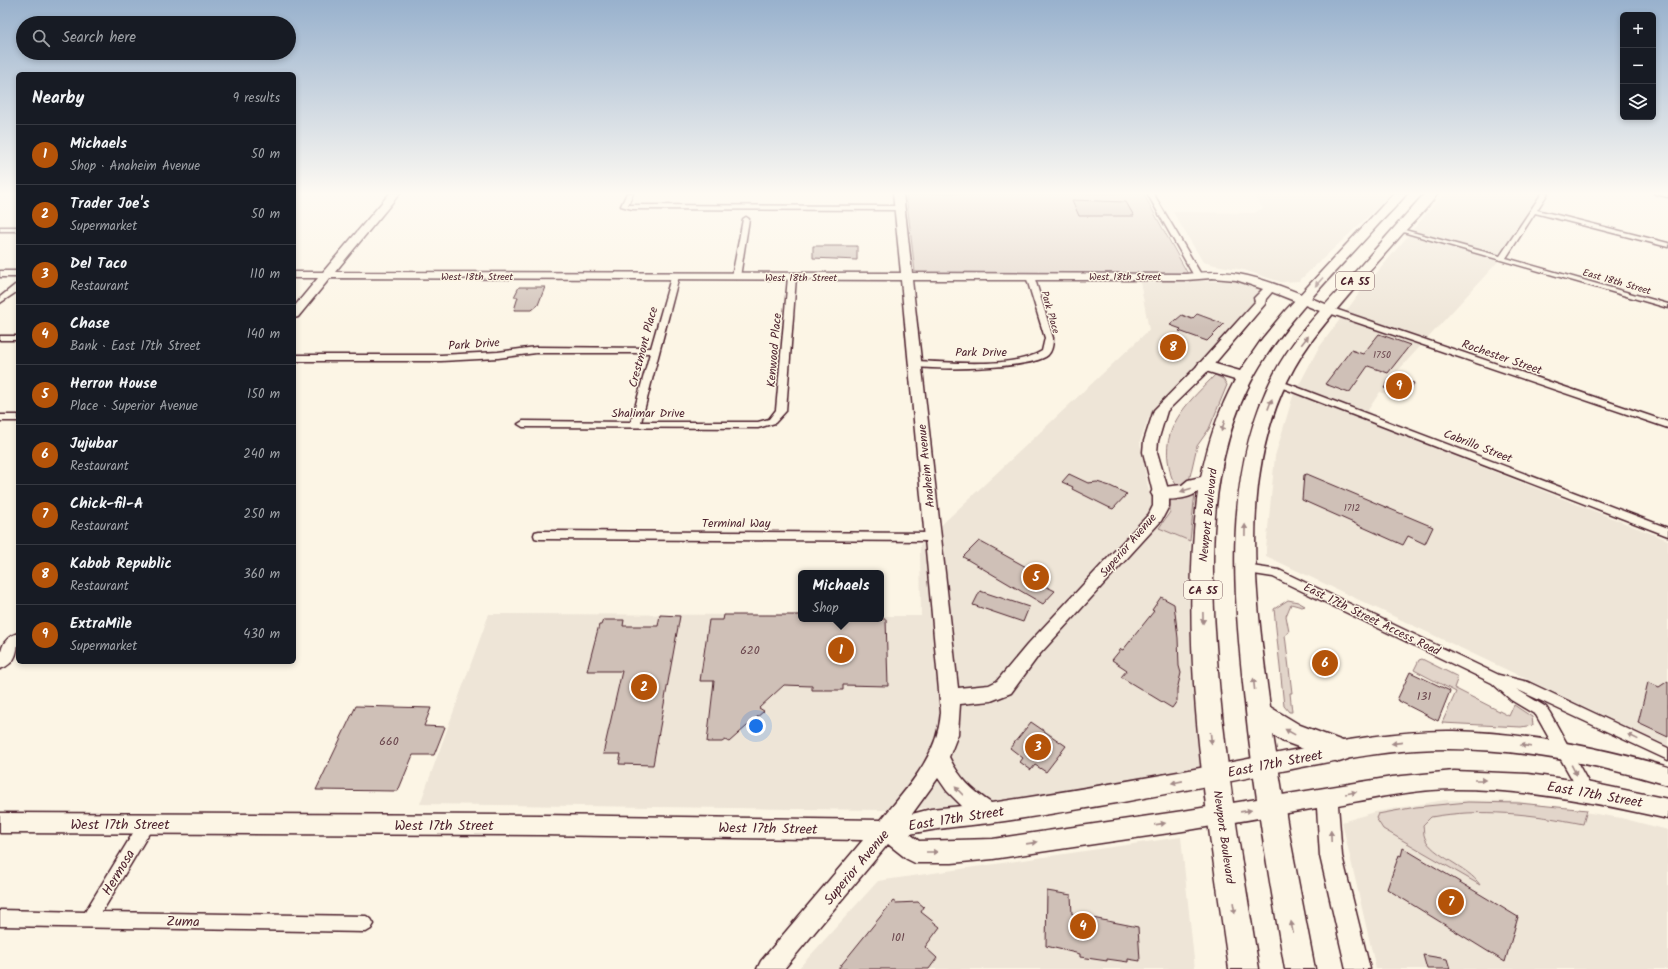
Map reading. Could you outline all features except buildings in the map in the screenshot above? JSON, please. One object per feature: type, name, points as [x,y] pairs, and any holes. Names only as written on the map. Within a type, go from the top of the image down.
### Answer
[{"type":"highway","name":"Newport Boulevard","points":[[1244,969],[1220,814],[1207,699],[1202,588],[1203,553],[1210,481],[1223,427],[1244,378],[1281,326],[1360,238]]},
{"type":"highway","name":"CA 55","points":[[1300,969],[1271,807],[1257,712],[1250,643],[1245,569],[1245,533],[1248,488],[1259,434],[1278,383],[1297,350],[1329,310],[1392,238]]},
{"type":"highway","points":[[1204,366],[1244,378]]},
{"type":"highway","points":[[1161,493],[1186,491],[1195,485],[1210,481]]},
{"type":"highway","points":[[1257,712],[1291,733],[1339,751]]},
{"type":"street","points":[[296,312],[357,238]]},
{"type":"street","points":[[736,277],[743,238]]},
{"type":"street","name":"Anaheim Avenue","points":[[903,238],[949,697],[951,727],[948,740]]},
{"type":"street","points":[[1176,238],[1198,276]]},
{"type":"street","name":"East 18th Street","points":[[1429,238],[1668,306]]},
{"type":"street","points":[[1502,258],[1515,238]]},
{"type":"street","points":[[1641,238],[1668,245]]},
{"type":"street","points":[[0,274],[16,274]]},
{"type":"street","name":"West 18th Street","points":[[296,275],[736,277],[1230,276],[1271,287],[1329,310]]},
{"type":"street","name":"Crestmont Place","points":[[635,424],[676,276]]},
{"type":"street","name":"Park Place","points":[[1030,276],[1049,338],[1045,353]]},
{"type":"street","name":"Kenwood Place","points":[[772,421],[781,411],[792,277]]},
{"type":"street","name":"Superior Avenue","points":[[949,697],[991,693],[1004,687],[1034,650],[1155,517],[1161,506],[1161,493],[1150,452],[1156,424],[1161,410],[1204,366],[1261,302],[1260,298],[1271,287]]},
{"type":"street","points":[[0,301],[16,289]]},
{"type":"street","name":"Rochester Street","points":[[1329,310],[1668,425]]},
{"type":"street","points":[[0,338],[16,338]]},
{"type":"street","name":"Park Drive","points":[[296,358],[441,358],[498,355],[536,350],[655,351]]},
{"type":"street","name":"Park Drive","points":[[916,364],[1012,364],[1030,361],[1045,353]]},
{"type":"street","name":"Cabrillo Street","points":[[1278,383],[1668,532]]},
{"type":"street","points":[[0,418],[16,418]]},
{"type":"street","name":"Shalimar Drive","points":[[523,424],[758,425],[772,421]]},
{"type":"street","name":"Terminal Way","points":[[539,535],[933,538]]},
{"type":"street","name":"East 17th Street Access Road","points":[[1245,569],[1275,573],[1496,679],[1524,686],[1668,754]]},
{"type":"street","points":[[0,662],[16,642]]},
{"type":"street","name":"East 17th Street Access Road","points":[[1496,679],[1515,696],[1541,712],[1586,791]]},
{"type":"street","name":"Superior Avenue","points":[[769,969],[887,830],[918,791],[940,759],[948,740]]},
{"type":"street","name":"East 17th Street","points":[[887,830],[931,818],[990,813],[1124,792],[1264,764],[1339,751],[1415,741],[1454,740],[1504,743],[1565,752],[1637,767],[1668,776]]},
{"type":"street","points":[[940,759],[946,775],[957,790],[969,800],[990,813]]},
{"type":"street","name":"East 17th Street","points":[[887,830],[915,852],[952,852],[993,849],[1271,807],[1392,786],[1454,780],[1528,783],[1586,791],[1668,809]]},
{"type":"street","points":[[1327,798],[1331,856],[1358,969]]},
{"type":"street","name":"West 17th Street","points":[[0,823],[146,825],[541,825],[887,830]]},
{"type":"street","name":"Hermosa","points":[[89,919],[146,825]]},
{"type":"street","name":"Zuma","points":[[0,918],[366,924]]},
{"type":"shaded area","points":[[911,238],[1168,238],[1188,274],[915,272]]},
{"type":"shaded area","points":[[1189,238],[1345,238],[1299,281],[1281,282],[1244,270],[1203,262]]},
{"type":"shaded area","points":[[1406,238],[1515,238],[1504,255],[1394,375],[1416,384],[1404,400],[1380,392],[1368,410],[1383,428],[1668,540],[1668,746],[1266,556],[1275,456],[1293,396],[1318,349],[1358,295]]},
{"type":"shaded area","points":[[1140,281],[1237,281],[1268,291],[1149,417],[1140,442],[1148,487],[1159,527],[1190,541],[1201,768],[989,805],[882,810],[420,804],[489,614],[798,615],[798,622],[884,622],[884,616],[921,616],[920,545],[1149,330]]},
{"type":"shaded area","points":[[1215,375],[1223,379],[1227,385],[1209,429],[1197,446],[1189,481],[1187,484],[1177,486],[1171,476],[1168,460],[1170,434],[1181,413],[1197,393]]},
{"type":"shaded area","points":[[1195,492],[1190,541],[1159,528],[1170,512],[1170,496]]},
{"type":"shaded area","points":[[1288,600],[1298,602],[1305,606],[1302,607],[1291,604],[1286,616],[1289,632],[1285,635],[1292,693],[1290,693],[1292,712],[1289,712],[1284,706],[1274,609]]},
{"type":"shaded area","points":[[1422,659],[1458,677],[1454,688],[1509,716],[1514,705],[1532,717],[1533,725],[1521,727],[1442,723],[1456,692],[1414,670],[1419,660]]},
{"type":"shaded area","points":[[1445,800],[1516,801],[1621,818],[1668,830],[1668,969],[1376,969],[1342,822],[1375,812]]},
{"type":"shaded area","points":[[1468,802],[1519,803],[1587,810],[1583,824],[1546,817],[1507,813],[1450,814],[1431,817],[1423,825],[1424,836],[1429,844],[1442,856],[1468,872],[1480,885],[1383,829],[1376,818],[1378,814],[1416,807]]},
{"type":"shaded area","points":[[1181,837],[1195,969],[798,969],[878,881]]},
{"type":"place","name":"Kabob Republic","points":[[1173,347]]},
{"type":"place","name":"ExtraMile","points":[[1399,386]]},
{"type":"place","name":"Herron House","points":[[1036,577]]},
{"type":"place","name":"Michaels","points":[[841,650]]},
{"type":"place","name":"Jujubar","points":[[1325,663]]},
{"type":"place","name":"Trader Joe's","points":[[644,687]]},
{"type":"place","name":"Del Taco","points":[[1038,747]]},
{"type":"place","name":"Chick-fil-A","points":[[1451,902]]},
{"type":"place","name":"Chase","points":[[1083,926]]}]
